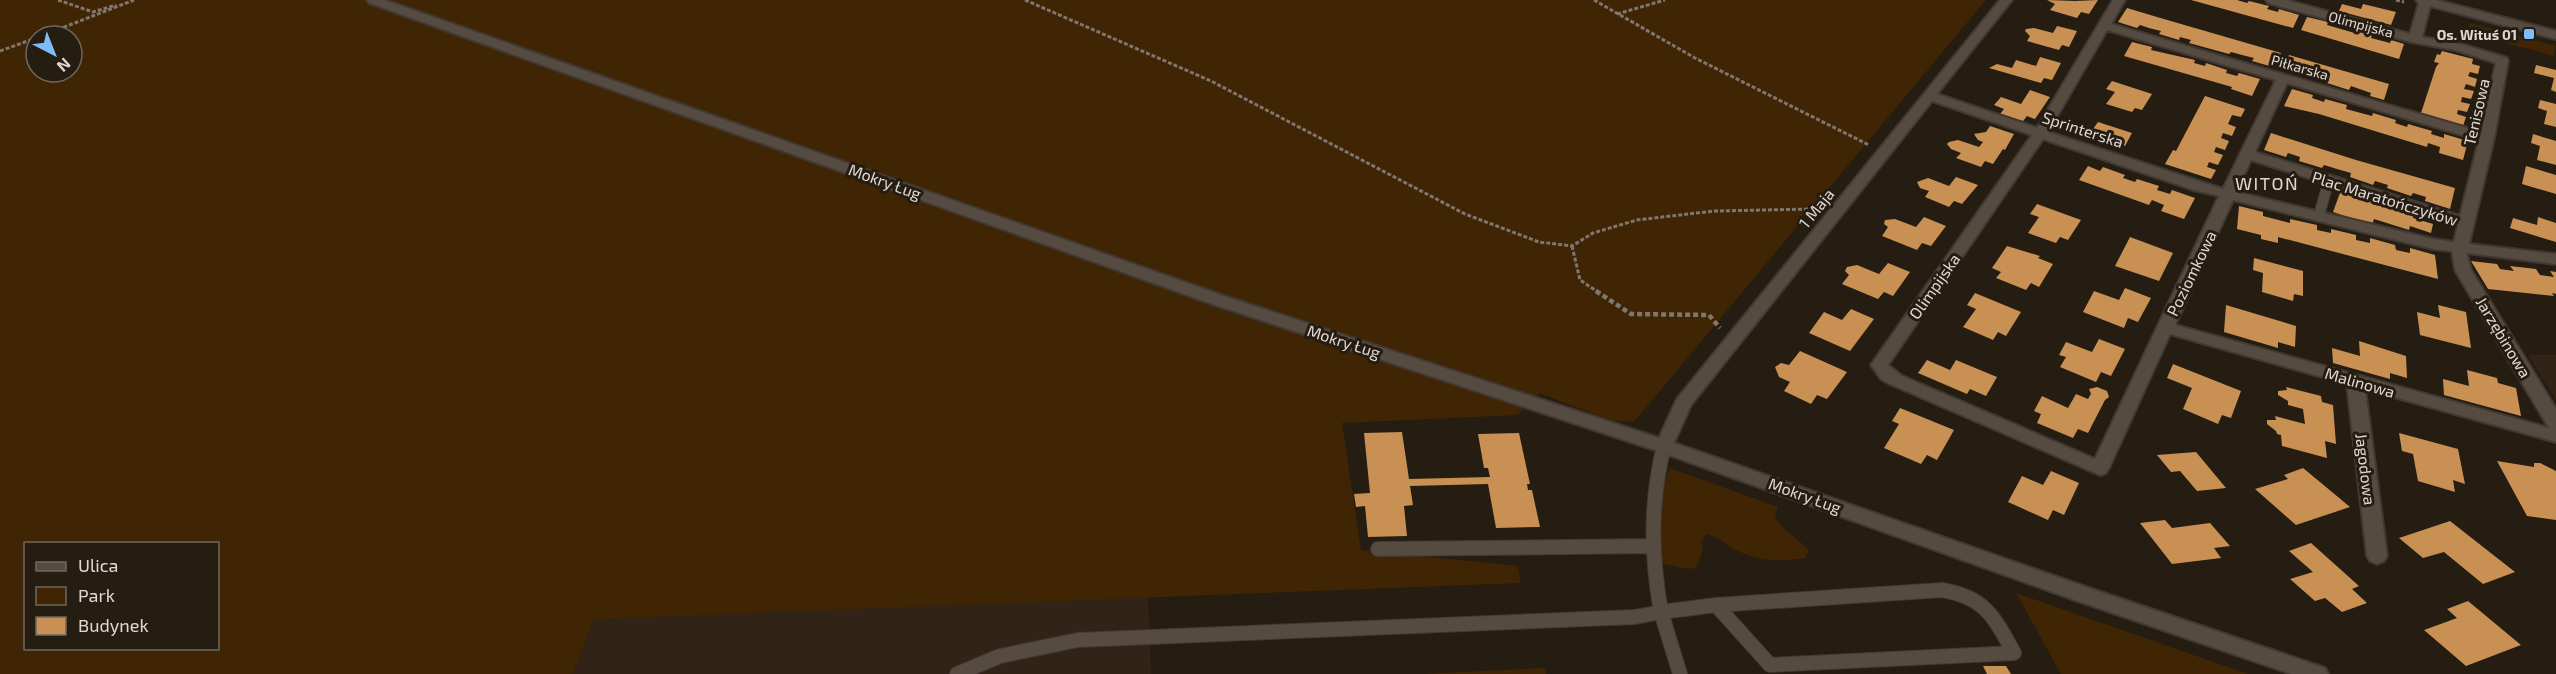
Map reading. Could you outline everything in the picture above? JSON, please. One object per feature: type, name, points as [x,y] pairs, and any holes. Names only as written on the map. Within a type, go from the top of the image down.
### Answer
[{"type":"street","name":"Mokry Ług","points":[[373,0],[1218,300],[1665,446],[2068,589],[2318,674]]},
{"type":"street","name":"1 Maja","points":[[1665,446],[1683,403],[2006,0]]},
{"type":"street","name":"Olimpijska","points":[[2100,468],[1906,386],[1887,375],[1880,365],[2040,134],[2119,0]]},
{"type":"street","name":"Olimpijska","points":[[2272,0],[2415,39]]},
{"type":"street","points":[[2415,39],[2424,0],[2556,35]]},
{"type":"street","name":"Piłkarska","points":[[2103,25],[2487,138]]},
{"type":"street","name":"Tenisowa","points":[[2415,39],[2457,47],[2502,61],[2487,138],[2466,223]]},
{"type":"street","name":"Poziomkowa","points":[[2100,468],[2164,327],[2214,227],[2227,193],[2283,78]]},
{"type":"street","name":"Sprinterska","points":[[1929,96],[2199,187],[2227,193]]},
{"type":"street","name":"Plac Maratończyków","points":[[2246,154],[2466,223],[2462,247]]},
{"type":"street","name":"Plac Maratończyków","points":[[2227,193],[2433,244],[2556,260]]},
{"type":"street","name":"Jarzębinowa","points":[[2462,247],[2459,255],[2463,270],[2556,424]]},
{"type":"street","name":"Malinowa","points":[[2164,327],[2556,436]]},
{"type":"street","name":"Jagodowa","points":[[2355,381],[2377,556]]},
{"type":"lane","points":[[2319,214],[2329,180]]},
{"type":"lane","points":[[1665,446],[1655,482],[1653,572],[1661,612],[1680,674]]},
{"type":"lane","points":[[1378,549],[1652,546]]},
{"type":"lane","points":[[957,674],[966,668],[1008,654],[1078,640],[1623,618],[1716,605],[1942,590],[1962,592],[1986,606],[2014,653],[1770,665],[1716,605]]},
{"type":"path","points":[[58,0],[93,12],[126,3]]},
{"type":"path","points":[[72,24],[135,0]]},
{"type":"path","points":[[1025,0],[1211,81],[1465,214],[1539,242],[1572,246],[1593,233],[1637,220],[1714,211],[1821,209],[1848,196]]},
{"type":"path","points":[[1594,0],[1740,81],[1869,146]]},
{"type":"path","points":[[1616,14],[1665,0]]},
{"type":"path","points":[[2396,0],[2407,3]]},
{"type":"path","points":[[0,51],[24,42]]},
{"type":"path","points":[[1572,246],[1580,280],[1631,314],[1709,315],[1732,343]]},
{"type":"shaded area","points":[[2528,355],[2556,355],[2556,400]]},
{"type":"shaded area","points":[[1148,596],[1151,674],[573,674],[594,619]]},
{"type":"green space","points":[[0,0],[1986,0],[1634,422],[1612,421],[1539,393],[1518,415],[1342,423],[1361,550],[1518,566],[1521,583],[594,619],[573,674],[0,674]]},
{"type":"green space","points":[[2470,23],[2556,46],[2554,56],[2467,33]]},
{"type":"green space","points":[[1670,468],[1778,507],[1775,518],[1809,550],[1805,558],[1780,560],[1756,558],[1707,534],[1701,542],[1703,550],[1696,568],[1688,569],[1664,564],[1658,544],[1658,530],[1663,489]]},
{"type":"green space","points":[[2016,593],[2248,674],[2061,674]]},
{"type":"green space","points":[[1545,668],[1546,674],[1420,674]]},
{"type":"building","points":[[2047,0],[2098,0],[2089,14],[2081,12],[2077,18],[2050,10],[2055,4]]},
{"type":"building","points":[[2191,0],[2237,0],[2247,3],[2249,1],[2269,6],[2267,9],[2278,12],[2279,9],[2299,15],[2293,28]]},
{"type":"building","points":[[2342,4],[2361,9],[2363,4],[2396,12],[2391,25],[2339,11]]},
{"type":"building","points":[[2127,8],[2281,53],[2273,67],[2252,61],[2254,58],[2231,52],[2229,54],[2189,43],[2191,40],[2180,37],[2179,40],[2159,34],[2161,31],[2140,25],[2137,28],[2118,22]]},
{"type":"building","points":[[2307,17],[2328,22],[2327,25],[2358,34],[2359,31],[2372,35],[2371,38],[2404,44],[2399,59],[2301,30]]},
{"type":"building","points":[[2057,26],[2077,31],[2069,47],[2062,45],[2059,50],[2027,41],[2030,36],[2025,31],[2026,29],[2034,28],[2053,33]]},
{"type":"building","points":[[2132,42],[2152,47],[2151,50],[2195,60],[2194,63],[2205,66],[2206,63],[2227,70],[2226,73],[2237,76],[2239,73],[2260,79],[2252,96],[2231,89],[2232,87],[2124,56]]},
{"type":"building","points":[[2442,51],[2473,59],[2472,64],[2480,66],[2478,74],[2470,72],[2468,76],[2477,79],[2475,87],[2466,84],[2464,89],[2474,91],[2471,99],[2462,97],[2461,102],[2470,104],[2467,112],[2458,110],[2457,114],[2466,117],[2463,126],[2421,113],[2439,63],[2434,62],[2437,54],[2440,55]]},
{"type":"building","points":[[2289,55],[2389,84],[2384,100],[2351,86],[2349,90],[2327,83],[2329,80],[2282,70]]},
{"type":"building","points":[[2040,57],[2061,63],[2052,80],[2044,78],[2041,83],[1989,68],[1997,64],[2012,68],[2016,60],[2036,66]]},
{"type":"building","points":[[2536,65],[2556,70],[2556,92],[2551,90],[2554,78],[2534,73]]},
{"type":"building","points":[[2112,81],[2152,94],[2142,110],[2135,108],[2132,112],[2106,104],[2115,92],[2106,89]]},
{"type":"building","points":[[2292,89],[2313,95],[2312,98],[2324,102],[2325,99],[2347,105],[2346,109],[2372,116],[2373,113],[2396,120],[2395,123],[2407,127],[2408,124],[2432,131],[2431,134],[2444,138],[2444,134],[2468,141],[2463,160],[2439,153],[2440,147],[2428,143],[2427,147],[2319,114],[2284,106]]},
{"type":"building","points":[[2030,90],[2050,97],[2035,119],[2027,116],[2023,121],[2000,114],[2004,109],[1994,105],[2001,97],[2021,104]]},
{"type":"building","points":[[2205,96],[2245,109],[2241,117],[2232,115],[2228,124],[2236,127],[2232,136],[2223,133],[2221,138],[2229,141],[2225,150],[2216,147],[2214,152],[2223,155],[2218,165],[2209,162],[2207,167],[2216,170],[2211,179],[2165,164],[2173,150],[2176,151]]},
{"type":"building","points":[[2540,100],[2556,104],[2556,127],[2544,124],[2547,111],[2538,108]]},
{"type":"building","points":[[2074,122],[2093,129],[2098,122],[2132,133],[2125,146],[2111,141],[2109,145],[2068,131]]},
{"type":"building","points":[[1990,126],[2014,134],[2005,150],[2003,149],[1993,164],[1985,161],[1981,167],[1956,158],[1961,153],[1951,149],[1947,144],[1949,142],[1958,140],[1979,147],[1983,142],[1978,140],[1974,134],[1986,132]]},
{"type":"building","points":[[2271,133],[2455,188],[2450,209],[2425,201],[2426,197],[2413,193],[2411,196],[2387,188],[2388,185],[2375,181],[2373,185],[2350,177],[2351,173],[2299,161],[2300,157],[2288,153],[2286,157],[2264,150]]},
{"type":"building","points":[[2533,134],[2556,141],[2556,165],[2537,160],[2540,146],[2531,143]]},
{"type":"building","points":[[2088,166],[2100,171],[2103,167],[2125,175],[2123,178],[2135,182],[2137,179],[2159,186],[2157,190],[2170,194],[2172,190],[2195,198],[2184,219],[2161,211],[2164,205],[2152,200],[2149,205],[2079,180]]},
{"type":"building","points":[[2526,166],[2556,175],[2556,194],[2522,184]]},
{"type":"building","points":[[1956,177],[1978,185],[1962,204],[1954,201],[1949,207],[1925,197],[1929,191],[1920,188],[1917,182],[1928,178],[1949,186]]},
{"type":"building","points":[[2341,190],[2414,214],[2413,218],[2433,224],[2431,233],[2410,226],[2409,230],[2374,219],[2372,225],[2333,212]]},
{"type":"building","points":[[2037,204],[2081,220],[2068,240],[2060,237],[2056,243],[2028,233],[2039,217],[2030,214]]},
{"type":"building","points":[[2239,206],[2263,212],[2263,216],[2290,223],[2290,219],[2317,225],[2317,230],[2331,233],[2331,229],[2356,235],[2356,240],[2370,243],[2370,238],[2395,245],[2396,250],[2410,253],[2410,248],[2435,255],[2438,279],[2278,237],[2278,243],[2261,239],[2261,235],[2237,229]]},
{"type":"building","points":[[1924,217],[1946,226],[1931,246],[1922,243],[1917,250],[1882,236],[1888,227],[1884,224],[1885,220],[1895,219],[1916,227]]},
{"type":"building","points":[[2538,217],[2556,223],[2556,242],[2510,228],[2513,218],[2537,225]]},
{"type":"building","points":[[2130,237],[2173,253],[2159,281],[2115,266]]},
{"type":"building","points":[[2007,246],[2040,256],[2038,258],[2053,264],[2039,287],[2031,283],[2026,290],[1996,278],[2001,272],[1992,268]]},
{"type":"building","points":[[2254,258],[2303,271],[2303,296],[2294,294],[2293,301],[2262,292],[2263,273],[2253,270]]},
{"type":"building","points":[[2471,261],[2497,264],[2500,269],[2514,271],[2510,266],[2536,269],[2540,275],[2554,277],[2550,271],[2556,272],[2556,294],[2552,293],[2554,296],[2488,289]]},
{"type":"building","points":[[1888,263],[1910,272],[1893,296],[1884,292],[1878,299],[1842,284],[1849,275],[1845,271],[1847,267],[1857,265],[1879,274]]},
{"type":"building","points":[[2125,288],[2151,298],[2138,322],[2128,318],[2124,328],[2083,312],[2094,291],[2119,300]]},
{"type":"building","points":[[1975,293],[2021,312],[2006,336],[1998,332],[1993,340],[1963,327],[1976,309],[1967,305]]},
{"type":"building","points":[[2226,305],[2296,326],[2295,347],[2278,342],[2278,348],[2224,332]]},
{"type":"building","points":[[2438,305],[2466,312],[2471,348],[2420,335],[2417,312],[2440,318]]},
{"type":"building","points":[[1851,309],[1874,319],[1850,351],[1809,333],[1824,312],[1842,320]]},
{"type":"building","points":[[2099,339],[2125,349],[2111,376],[2101,372],[2096,382],[2060,367],[2066,357],[2059,355],[2066,342],[2092,352]]},
{"type":"building","points":[[2359,341],[2406,356],[2407,378],[2390,373],[2390,379],[2333,363],[2332,348],[2360,356]]},
{"type":"building","points":[[1800,351],[1847,372],[1827,399],[1817,395],[1811,404],[1784,391],[1790,382],[1779,377],[1775,367],[1781,363],[1789,365]]},
{"type":"building","points":[[1927,360],[1950,370],[1956,360],[1997,377],[1986,396],[1970,389],[1967,394],[1918,373]]},
{"type":"building","points":[[2173,364],[2241,391],[2231,418],[2222,415],[2218,424],[2183,409],[2192,388],[2167,378]]},
{"type":"building","points":[[2467,370],[2497,378],[2498,383],[2516,388],[2521,416],[2444,395],[2443,379],[2469,386]]},
{"type":"building","points":[[2097,387],[2107,391],[2109,397],[2105,400],[2088,433],[2078,429],[2073,438],[2037,423],[2041,414],[2034,411],[2042,396],[2068,408],[2076,394],[2088,399],[2091,394],[2089,389]]},
{"type":"building","points":[[2286,387],[2321,396],[2322,402],[2333,405],[2336,444],[2325,441],[2327,458],[2282,446],[2281,435],[2267,424],[2267,420],[2276,420],[2275,416],[2305,424],[2303,409],[2288,405],[2288,401],[2278,395],[2278,391],[2287,390]]},
{"type":"building","points":[[1900,408],[1954,430],[1937,460],[1927,455],[1921,464],[1884,448],[1899,424],[1892,421]]},
{"type":"building","points":[[1402,432],[1409,479],[1490,477],[1488,468],[1484,468],[1478,434],[1519,433],[1530,484],[1527,484],[1528,490],[1532,490],[1540,527],[1496,528],[1488,484],[1410,486],[1413,505],[1404,506],[1407,536],[1368,537],[1365,506],[1356,507],[1354,494],[1370,493],[1364,433]]},
{"type":"building","points":[[2399,433],[2458,449],[2465,484],[2453,480],[2455,492],[2418,481],[2413,454],[2402,451]]},
{"type":"building","points":[[2196,452],[2226,488],[2197,491],[2180,471],[2171,472],[2157,455]]},
{"type":"building","points":[[2497,461],[2534,467],[2534,463],[2540,463],[2556,471],[2556,520],[2527,516]]},
{"type":"building","points":[[2303,468],[2350,507],[2296,525],[2255,489],[2288,479],[2284,475]]},
{"type":"building","points":[[2051,471],[2079,483],[2064,515],[2053,510],[2048,520],[2008,502],[2022,476],[2043,485]]},
{"type":"building","points":[[2165,520],[2172,528],[2210,523],[2230,546],[2214,548],[2221,558],[2172,564],[2140,523]]},
{"type":"building","points":[[2450,521],[2515,572],[2483,584],[2444,552],[2423,558],[2399,538]]},
{"type":"building","points":[[2311,543],[2359,586],[2352,589],[2367,603],[2342,612],[2325,598],[2315,601],[2290,579],[2313,572],[2289,551]]},
{"type":"building","points":[[2468,601],[2521,645],[2466,666],[2424,630],[2457,618],[2447,609]]},
{"type":"building","points":[[1983,666],[2006,666],[2011,674],[1987,674]]},
{"type":"place","name":"Os. Wituś 01","points":[[2529,34]]},
{"type":"district","name":"WITOŃ","points":[[2267,183]]}]
